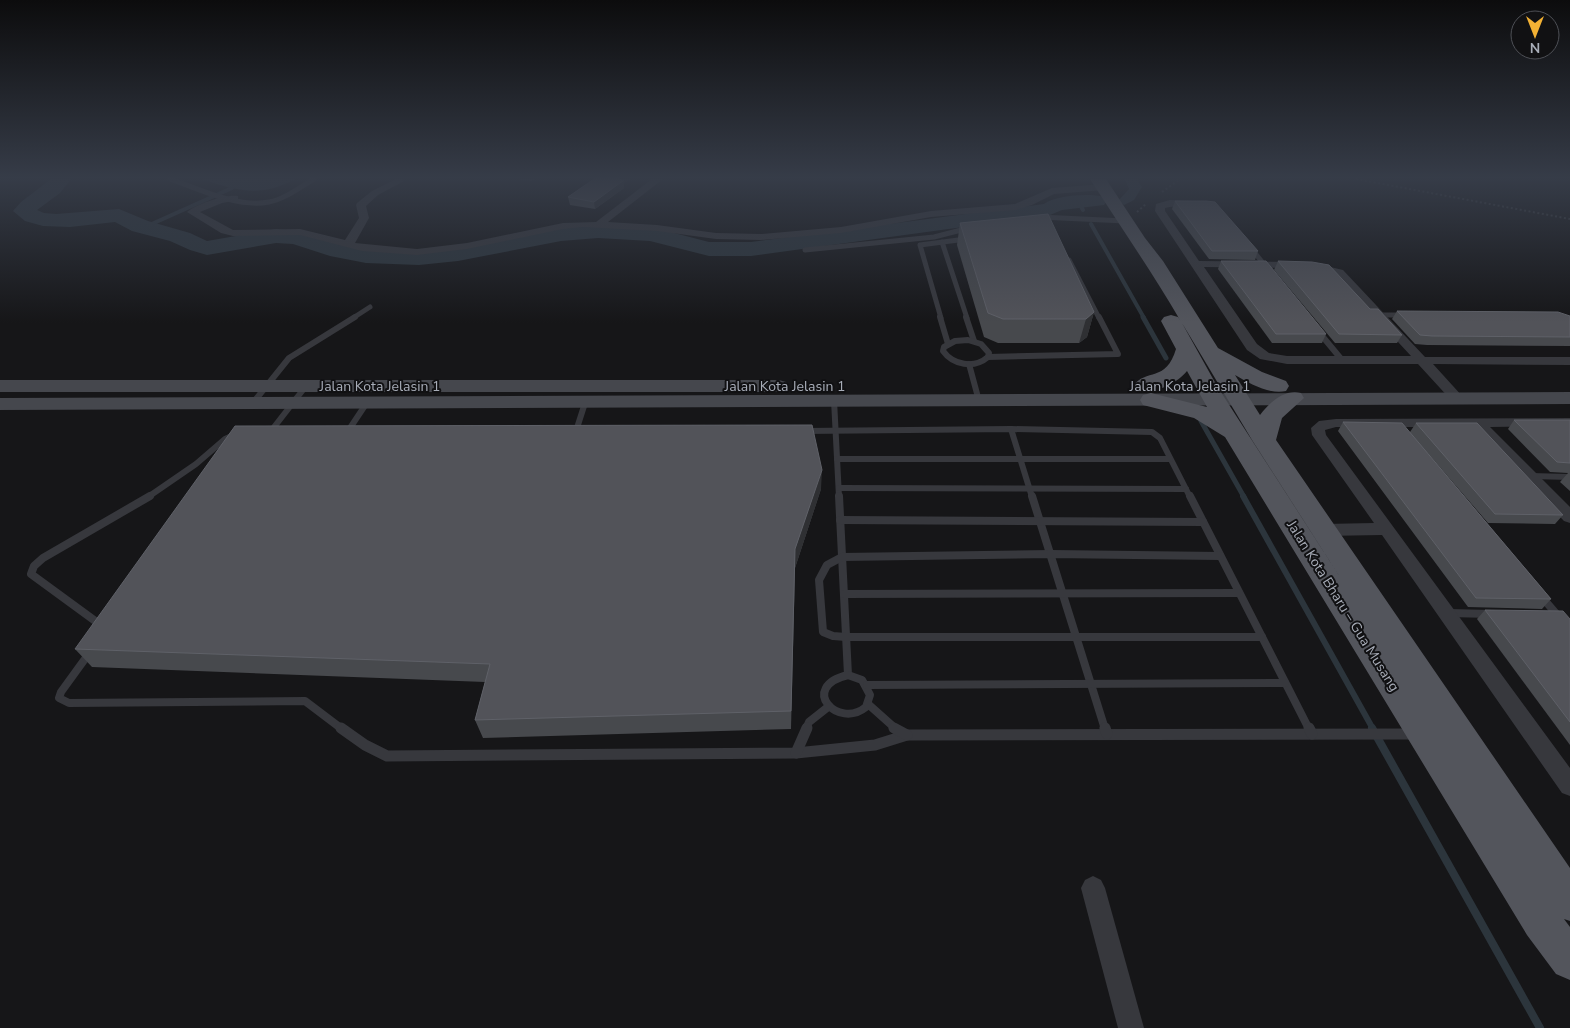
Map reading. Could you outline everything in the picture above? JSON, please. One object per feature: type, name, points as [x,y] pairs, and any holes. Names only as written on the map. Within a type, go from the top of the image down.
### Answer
[{"type":"main road","name":"Jalan Kota Bharu – Gua Musang","points":[[1129,227],[1154,261],[1208,350],[1222,392]]},
{"type":"main road","name":"Jalan Kota Bharu – Gua Musang","points":[[1138,241],[1139,260],[1186,349],[1222,392],[1251,440],[1411,734],[1570,960]]},
{"type":"main road","points":[[1148,393],[1178,370],[1184,362],[1186,349]]},
{"type":"main road","points":[[1148,393],[1202,411],[1251,440],[1279,407],[1286,392],[1254,377],[1208,350]]},
{"type":"main road","name":"Jalan Kota Bharu – Gua Musang","points":[[1251,440],[1324,530],[1570,902]]},
{"type":"street","points":[[218,227],[233,233],[300,232],[348,245],[387,251],[441,250],[558,227]]},
{"type":"street","points":[[348,245],[359,227]]},
{"type":"street","points":[[642,227],[716,236],[761,237],[858,227]]},
{"type":"street","points":[[1171,227],[1258,352],[1275,359],[1570,361]]},
{"type":"street","points":[[1195,264],[1267,268],[1309,265],[1339,272],[1450,390],[1570,398]]},
{"type":"street","points":[[0,404],[585,403],[834,400],[976,393],[1450,390],[1570,384]]},
{"type":"street","name":"Jalan Kota Jelasin 1","points":[[0,386],[306,386],[976,393]]},
{"type":"street","points":[[1570,422],[1477,422],[1398,426],[1336,422],[1324,424],[1318,428],[1319,435],[1570,786]]},
{"type":"street","points":[[1477,422],[1570,517]]},
{"type":"street","points":[[1324,530],[1387,530]]},
{"type":"street","points":[[1093,888],[1131,1028]]},
{"type":"lane","points":[[805,250],[934,237],[972,227]]},
{"type":"lane","points":[[948,344],[920,244],[970,239]]},
{"type":"lane","points":[[1245,241],[1267,268]]},
{"type":"lane","points":[[942,242],[974,341]]},
{"type":"lane","points":[[988,357],[989,353],[984,346],[974,341],[959,340],[948,344],[944,350],[948,358],[969,364],[981,362],[988,357],[1118,354],[1067,255]]},
{"type":"lane","points":[[252,404],[282,366],[297,352],[370,307]]},
{"type":"lane","points":[[1380,315],[1409,315]]},
{"type":"lane","points":[[1312,323],[1342,360]]},
{"type":"lane","points":[[969,364],[976,393]]},
{"type":"lane","points":[[272,431],[306,386]]},
{"type":"lane","points":[[834,400],[848,675]]},
{"type":"lane","points":[[576,431],[585,403]]},
{"type":"lane","points":[[348,431],[366,404]]},
{"type":"lane","points":[[1012,429],[1107,734]]},
{"type":"lane","points":[[797,431],[1012,429],[1152,432],[1160,438],[1312,734]]},
{"type":"lane","points":[[339,431],[358,431]]},
{"type":"lane","points":[[566,431],[585,431]]},
{"type":"lane","points":[[244,432],[225,439],[196,464],[160,490],[43,558],[34,566],[31,574],[98,623],[102,628],[97,641],[61,692],[59,698],[69,704],[305,701],[370,750],[387,756],[796,753],[875,745],[907,735],[1411,734]]},
{"type":"lane","points":[[837,459],[1170,459]]},
{"type":"lane","points":[[1530,476],[1570,476]]},
{"type":"lane","points":[[839,488],[1186,489]]},
{"type":"lane","points":[[840,520],[1203,522]]},
{"type":"lane","points":[[1220,556],[1050,554],[842,557],[827,565],[819,580],[823,632],[833,636],[846,637],[1262,637]]},
{"type":"lane","points":[[844,594],[1239,593]]},
{"type":"lane","points":[[1538,593],[1553,615],[1570,630]]},
{"type":"lane","points":[[1446,613],[1502,614]]},
{"type":"lane","points":[[1553,615],[1570,615]]},
{"type":"lane","points":[[848,675],[862,680],[870,692],[868,704],[858,713],[850,715],[834,711],[828,707],[823,694],[824,688],[833,678],[848,675]]},
{"type":"lane","points":[[867,686],[1285,683]]},
{"type":"lane","points":[[868,704],[894,728],[907,735]]},
{"type":"lane","points":[[796,753],[809,722],[828,707]]},
{"type":"building","points":[[961,227],[1054,227],[1094,312],[1086,319],[1003,319],[988,313]]},
{"type":"building","points":[[1194,227],[1237,227],[1258,251],[1212,251]]},
{"type":"building","points":[[1221,261],[1266,261],[1326,334],[1276,334]]},
{"type":"building","points":[[1278,261],[1312,262],[1329,265],[1370,309],[1378,309],[1402,335],[1339,334]]},
{"type":"building","points":[[1397,311],[1558,312],[1570,316],[1570,337],[1420,335]]},
{"type":"building","points":[[1514,420],[1570,420],[1570,463],[1557,462]]},
{"type":"building","points":[[1343,422],[1402,423],[1551,599],[1476,598]]},
{"type":"building","points":[[1416,423],[1477,423],[1563,515],[1495,514]]},
{"type":"building","points":[[812,425],[822,470],[795,549],[791,711],[475,720],[490,664],[75,649],[235,426]]},
{"type":"building","points":[[1485,610],[1563,611],[1570,619],[1570,722]]},
{"type":"waterway","points":[[144,227],[178,236],[198,246],[207,248],[276,236],[295,238],[338,251],[366,256],[419,258],[458,254],[561,234],[598,231],[651,234],[709,249],[751,249],[785,243],[921,227]]},
{"type":"waterway","points":[[1093,227],[1144,318]]},
{"type":"waterway","points":[[1143,317],[1166,358]]},
{"type":"waterway","points":[[1201,421],[1244,497]]},
{"type":"waterway","points":[[1243,496],[1373,729]]},
{"type":"waterway","points":[[1372,728],[1540,1028]]}]
